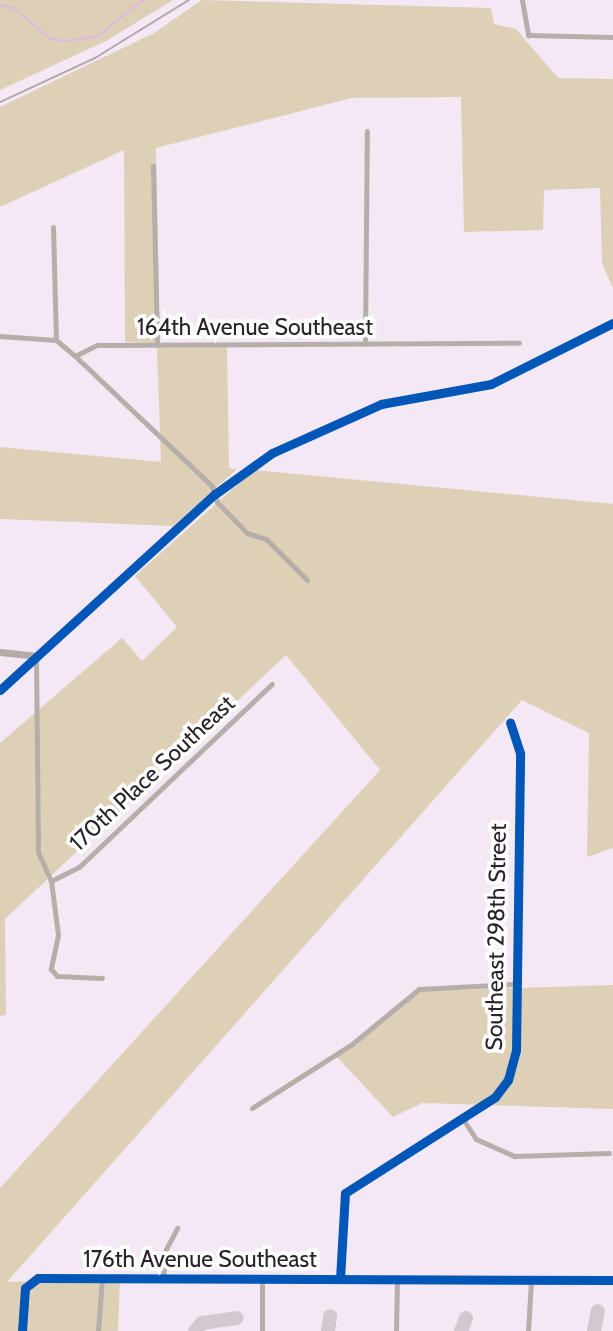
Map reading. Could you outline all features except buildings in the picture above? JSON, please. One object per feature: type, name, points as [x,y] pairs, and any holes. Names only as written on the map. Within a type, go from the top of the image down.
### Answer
[{"type":"street","points":[[522,0],[528,36],[613,37]]},
{"type":"street","points":[[365,344],[367,131]]},
{"type":"street","points":[[153,166],[157,345]]},
{"type":"street","points":[[53,227],[56,340]]},
{"type":"street","points":[[0,690],[215,494],[272,453],[346,416],[488,385],[613,323]]},
{"type":"street","points":[[0,336],[56,340],[215,494],[247,533],[266,539],[307,580]]},
{"type":"street","name":"164th Avenue Southeast","points":[[75,356],[97,345],[519,343]]},
{"type":"street","points":[[0,652],[36,656]]},
{"type":"street","points":[[36,656],[38,852],[51,881],[58,935],[53,973],[102,978]]},
{"type":"street","name":"170th Place Southeast","points":[[51,881],[79,867],[272,684]]},
{"type":"street","name":"Southeast 298th Street","points":[[340,1279],[345,1193],[463,1119],[508,1080],[516,1050],[513,984],[520,753],[510,723]]},
{"type":"street","points":[[252,1108],[352,1044],[419,989],[513,984]]},
{"type":"street","points":[[463,1119],[477,1139],[514,1156],[609,1153]]},
{"type":"street","points":[[163,1278],[166,1249],[177,1228]]},
{"type":"street","name":"176th Avenue Southeast","points":[[22,1331],[25,1288],[38,1278],[613,1280]]},
{"type":"street","points":[[98,1331],[103,1278]]},
{"type":"street","points":[[261,1331],[262,1279]]},
{"type":"street","points":[[396,1331],[397,1279]]},
{"type":"street","points":[[528,1331],[531,1280]]},
{"type":"shaded area","points":[[0,0],[173,0],[108,40],[0,90]]},
{"type":"shaded area","points":[[202,0],[491,8],[494,24],[516,29],[558,78],[613,79],[613,288],[602,263],[600,188],[544,190],[543,230],[464,232],[461,97],[352,98],[156,148],[160,343],[125,342],[124,150],[0,207],[0,107],[154,33]]},
{"type":"shaded area","points":[[227,347],[229,468],[237,469],[173,526],[0,519],[0,447],[161,462],[157,348]]},
{"type":"shaded area","points":[[254,470],[613,504],[613,848],[587,857],[589,733],[522,700],[7,1282],[120,1278],[118,1331],[0,1331],[0,1188],[380,770],[286,655],[5,919],[6,1015],[0,1016],[0,743],[122,638],[142,661],[177,627],[135,576]]},
{"type":"shaded area","points":[[613,985],[613,1109],[422,1103],[393,1117],[337,1057],[421,991]]},
{"type":"waterway","points":[[0,5],[14,8],[50,39],[68,41],[98,36],[143,0]]},
{"type":"taxiway","points":[[594,1331],[598,1311]]},
{"type":"taxiway","points":[[328,1331],[330,1316]]},
{"type":"taxiway","points":[[195,1331],[202,1323],[237,1318]]},
{"type":"taxiway","points":[[461,1331],[466,1318]]},
{"type":"railway","points":[[0,102],[95,58],[189,0]]},
{"type":"cycle path","points":[[0,690],[215,494],[272,453],[381,404],[491,384],[613,323]]},
{"type":"cycle path","points":[[340,1279],[345,1193],[495,1097],[508,1080],[516,1050],[520,753],[510,723]]},
{"type":"cycle path","points":[[22,1331],[25,1288],[38,1278],[613,1280]]}]
